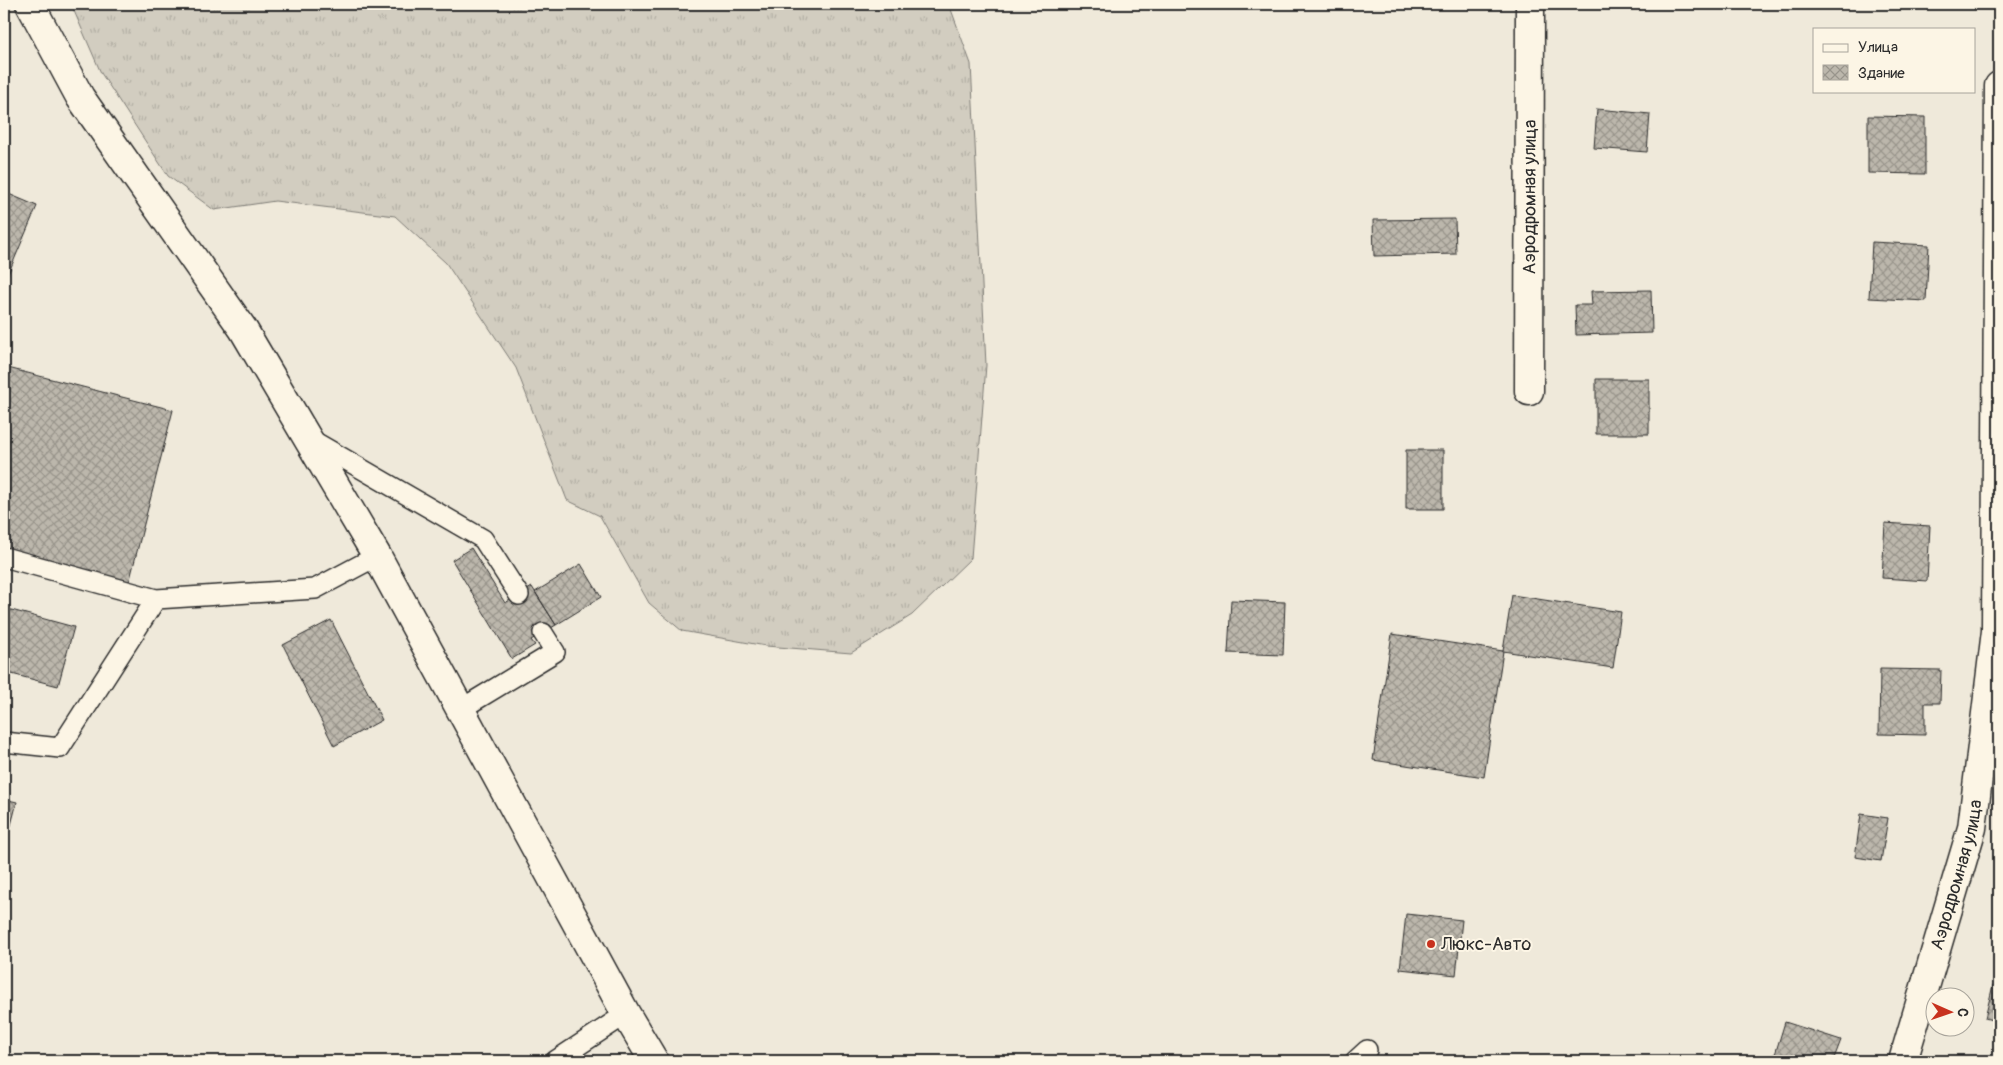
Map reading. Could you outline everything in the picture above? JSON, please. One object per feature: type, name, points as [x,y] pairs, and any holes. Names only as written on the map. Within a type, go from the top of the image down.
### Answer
[{"type":"street","points":[[30,4],[80,97],[243,329],[377,556],[626,1014],[654,1061]]},
{"type":"street","name":"Аэродромная улица","points":[[1529,391],[1530,4]]},
{"type":"street","name":"Аэродромная улица","points":[[1903,1061],[1972,828],[1996,631],[1999,86]]},
{"type":"lane","points":[[307,438],[483,539],[519,595]]},
{"type":"lane","points":[[4,557],[156,599],[315,589],[377,556]]},
{"type":"lane","points":[[4,742],[60,748],[156,599]]},
{"type":"lane","points":[[461,709],[556,652],[543,632]]},
{"type":"lane","points":[[555,1061],[626,1014]]},
{"type":"green space","points":[[71,4],[949,4],[971,64],[986,365],[971,558],[912,615],[851,653],[766,646],[682,631],[649,603],[600,516],[567,500],[516,368],[446,263],[395,216],[275,201],[214,210],[168,176],[101,73]]},
{"type":"building","points":[[1597,109],[1650,114],[1647,152],[1594,148]]},
{"type":"building","points":[[1868,116],[1925,117],[1925,174],[1868,173]]},
{"type":"building","points":[[4,192],[37,206],[6,279],[4,279]]},
{"type":"building","points":[[1455,219],[1456,254],[1374,256],[1373,220]]},
{"type":"building","points":[[1872,242],[1929,245],[1926,301],[1869,298]]},
{"type":"building","points":[[1651,290],[1652,333],[1576,335],[1575,305],[1592,305],[1591,291]]},
{"type":"building","points":[[4,367],[173,410],[129,583],[4,551]]},
{"type":"building","points":[[1596,379],[1649,379],[1649,434],[1596,434]]},
{"type":"building","points":[[1406,450],[1443,450],[1443,509],[1406,509]]},
{"type":"building","points":[[1885,523],[1930,526],[1927,581],[1882,578]]},
{"type":"building","points":[[471,548],[505,603],[532,587],[556,625],[531,640],[535,645],[512,659],[452,560]]},
{"type":"building","points":[[581,564],[601,597],[556,625],[535,592]]},
{"type":"building","points":[[1512,595],[1621,612],[1613,668],[1503,651]]},
{"type":"building","points":[[1231,600],[1285,602],[1283,655],[1228,653]]},
{"type":"building","points":[[4,608],[74,627],[58,686],[4,672]]},
{"type":"building","points":[[331,620],[382,720],[334,746],[283,645]]},
{"type":"building","points":[[1392,634],[1503,651],[1484,777],[1373,760]]},
{"type":"building","points":[[1880,669],[1941,670],[1940,703],[1925,703],[1925,735],[1879,734]]},
{"type":"building","points":[[4,799],[17,802],[4,852]]},
{"type":"building","points":[[1861,814],[1888,818],[1881,861],[1855,857]]},
{"type":"building","name":"Люкс-Авто","points":[[1406,914],[1462,920],[1456,975],[1400,969]]},
{"type":"building","points":[[1993,985],[1999,987],[1999,1022],[1985,1018]]},
{"type":"building","points":[[1785,1022],[1841,1040],[1833,1061],[1773,1061]]},
{"type":"place","name":"Люкс-Авто","points":[[1431,944]]}]
